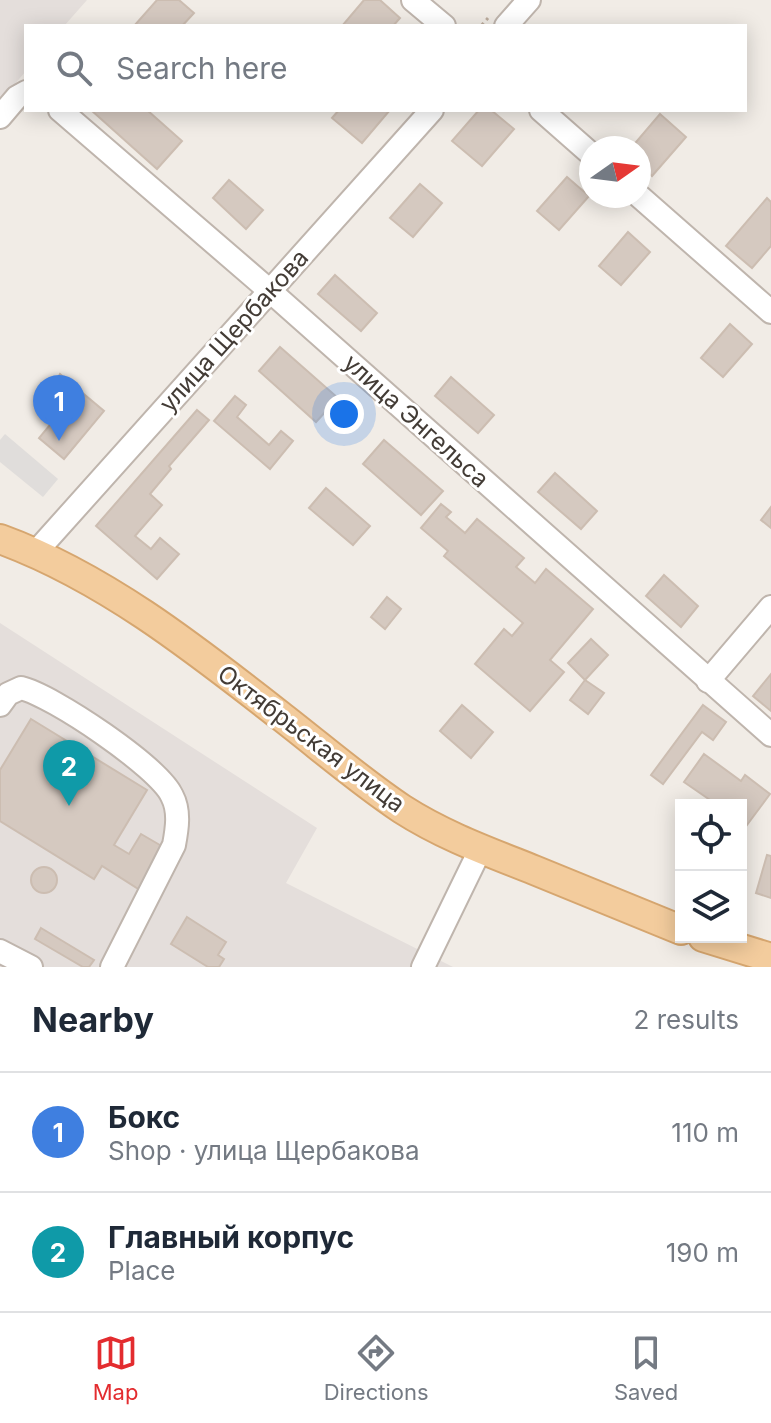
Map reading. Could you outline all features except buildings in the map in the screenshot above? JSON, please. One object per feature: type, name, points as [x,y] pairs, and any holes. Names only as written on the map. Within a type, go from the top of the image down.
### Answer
[{"type":"main road","name":"Октябрьская улица","points":[[0,539],[36,552],[90,581],[173,635],[407,812],[480,850],[675,928]]},
{"type":"main road","points":[[722,943],[771,958]]},
{"type":"street","points":[[413,0],[442,24]]},
{"type":"street","points":[[508,24],[529,0]]},
{"type":"street","points":[[0,117],[24,93]]},
{"type":"street","name":"улица Энгельса","points":[[62,112],[270,291],[771,735]]},
{"type":"street","name":"улица Щербакова","points":[[36,552],[430,112]]},
{"type":"street","points":[[543,112],[579,143]]},
{"type":"street","points":[[651,207],[771,312]]},
{"type":"street","points":[[708,681],[771,607]]},
{"type":"street","points":[[0,705],[8,694],[21,688],[42,697],[137,756],[158,776],[174,799],[177,824],[174,845],[112,967]]},
{"type":"street","points":[[423,967],[480,850]]},
{"type":"street","points":[[0,951],[31,967]]},
{"type":"shaded area","points":[[0,0],[87,0],[66,24],[24,24],[24,73],[0,101]]},
{"type":"shaded area","points":[[5,434],[58,479],[43,497],[0,462],[0,440]]},
{"type":"shaded area","points":[[0,623],[317,828],[286,883],[453,967],[0,967]]},
{"type":"place","name":"Бокс","points":[[59,441]]},
{"type":"place","name":"Главный корпус","points":[[69,806]]}]
